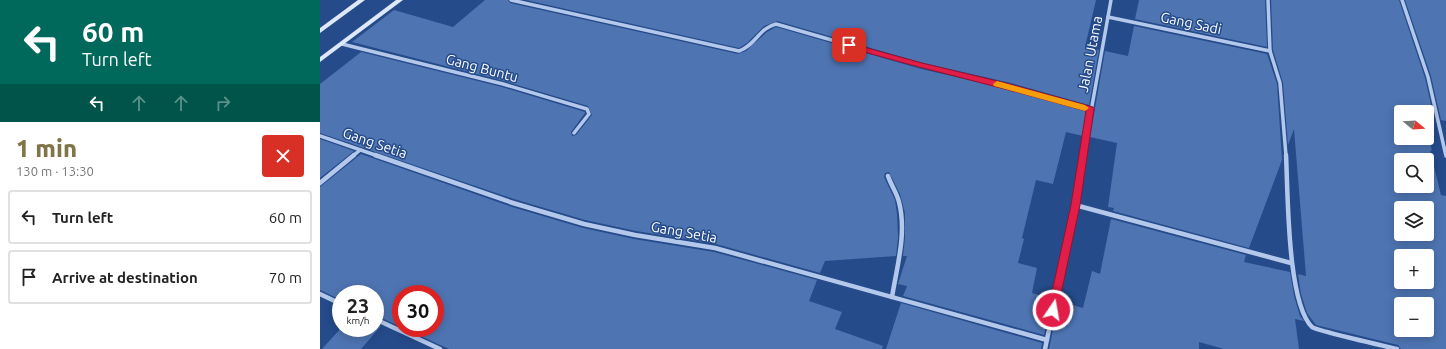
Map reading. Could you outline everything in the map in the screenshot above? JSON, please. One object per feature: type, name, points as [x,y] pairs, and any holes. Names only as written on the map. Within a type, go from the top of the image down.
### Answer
[{"type":"main road","points":[[320,31],[362,0]]},
{"type":"main road","points":[[320,60],[400,0]]},
{"type":"street","points":[[511,0],[730,50],[744,50],[763,29],[770,25],[776,24],[922,66],[1010,86],[1090,109]]},
{"type":"street","name":"Jalan Utama","points":[[1045,349],[1075,205],[1090,109],[1111,0]]},
{"type":"street","points":[[1268,0],[1270,51],[1280,83],[1283,106],[1291,263],[1303,315],[1313,328],[1397,349]]},
{"type":"street","points":[[1402,0],[1412,27],[1438,113],[1446,156]]},
{"type":"street","name":"Gang Sadi","points":[[1108,17],[1270,51]]},
{"type":"street","name":"Gang Buntu","points":[[342,44],[503,84],[587,109],[589,114],[574,133]]},
{"type":"street","name":"Gang Setia","points":[[320,136],[513,203],[584,224],[635,235],[715,248],[1047,340]]},
{"type":"street","points":[[320,183],[360,150]]},
{"type":"street","points":[[888,176],[899,202],[901,217],[901,235],[892,297]]},
{"type":"street","points":[[1075,205],[1291,263]]},
{"type":"street","points":[[320,294],[332,300]]},
{"type":"street","points":[[384,323],[440,349]]},
{"type":"building","points":[[485,0],[508,0],[510,3],[738,54],[746,51],[767,32],[776,27],[921,69],[1009,89],[1088,112],[1083,136],[1066,132],[1053,184],[1036,180],[1022,238],[1024,239],[1018,263],[1037,268],[1032,293],[1052,299],[1044,335],[903,296],[907,286],[898,284],[907,256],[903,256],[905,213],[900,194],[889,172],[885,173],[884,177],[895,200],[898,237],[896,256],[825,261],[820,273],[716,244],[636,231],[585,220],[514,199],[320,133],[320,84],[361,52],[502,87],[585,112],[571,132],[572,136],[576,135],[592,115],[588,106],[504,81],[352,42],[394,10],[453,27]]},
{"type":"building","points":[[526,0],[1096,0],[1085,47],[1099,50],[1089,105],[1011,83],[923,63],[777,21],[764,26],[747,43],[739,48]]},
{"type":"building","points":[[1139,0],[1265,0],[1267,47],[1135,19]]},
{"type":"building","points":[[1271,0],[1399,0],[1425,78],[1431,105],[1394,105],[1394,145],[1430,145],[1432,151],[1430,150],[1431,153],[1394,153],[1394,193],[1434,193],[1434,166],[1441,195],[1446,196],[1446,349],[1401,349],[1398,345],[1316,325],[1307,313],[1301,294],[1298,274],[1306,276],[1294,129],[1288,145],[1283,83],[1273,50]]},
{"type":"building","points":[[1405,0],[1446,0],[1446,121],[1441,120],[1431,76]]},
{"type":"building","points":[[1134,26],[1267,54],[1277,84],[1282,160],[1249,248],[1113,211],[1114,208],[1108,207],[1117,143],[1090,137],[1105,51],[1128,56]]},
{"type":"building","points":[[320,139],[354,151],[320,178]]},
{"type":"building","points":[[361,154],[512,207],[583,228],[634,239],[714,252],[817,280],[809,301],[842,312],[835,329],[883,346],[882,349],[449,349],[423,337],[444,337],[444,285],[392,285],[392,323],[384,319],[384,285],[332,285],[332,296],[320,290],[320,187]]},
{"type":"building","points":[[1111,219],[1246,255],[1244,262],[1290,272],[1294,296],[1300,316],[1304,321],[1295,319],[1299,349],[1224,349],[1199,342],[1199,349],[1049,349],[1059,301],[1083,308],[1092,271],[1100,274]]},
{"type":"building","points":[[901,303],[1042,343],[1041,349],[886,349]]},
{"type":"building","points":[[333,337],[371,337],[361,349],[322,349]]},
{"type":"slow traffic","points":[[997,84],[1010,86],[1085,108]]},
{"type":"route","points":[[849,45],[922,66],[1010,86],[1090,109],[1075,205],[1053,310]]}]
